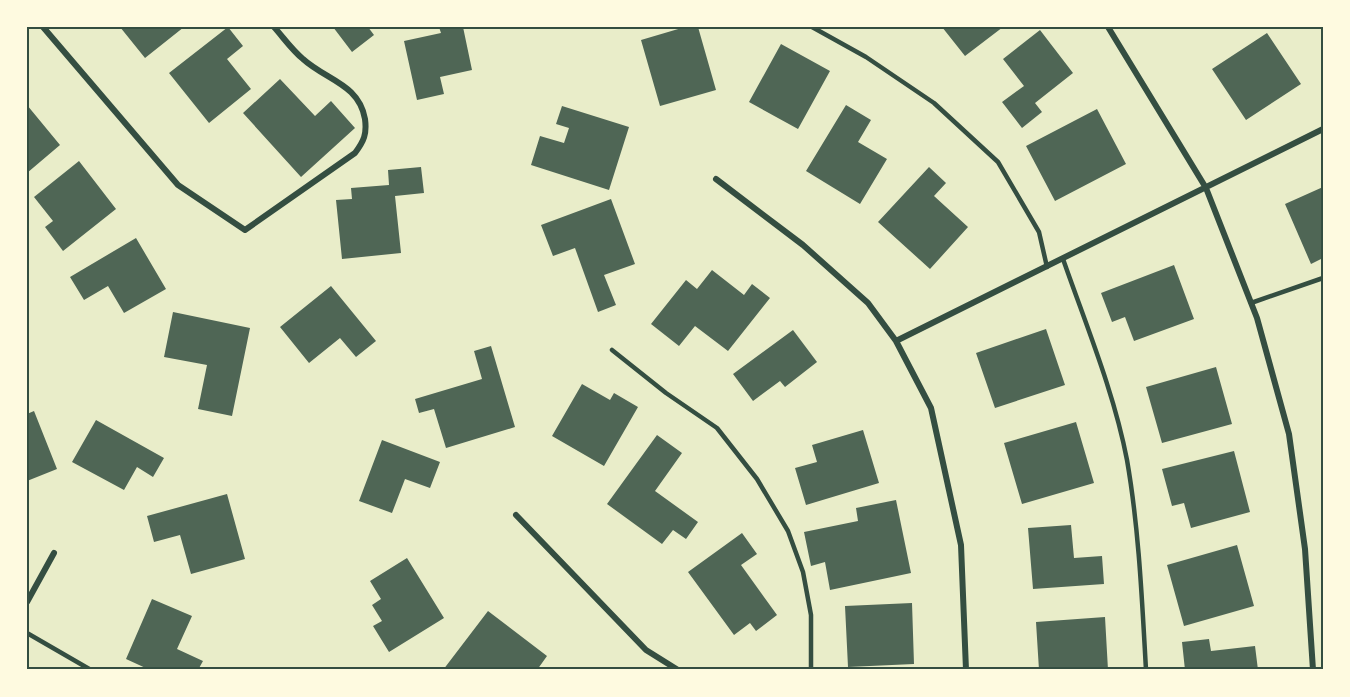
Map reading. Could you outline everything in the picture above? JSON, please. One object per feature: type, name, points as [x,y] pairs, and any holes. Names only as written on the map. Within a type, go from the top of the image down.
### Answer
[{"type":"street","points":[[43,27],[178,185],[245,230],[355,153],[365,139],[367,129],[362,105],[354,94],[303,59],[274,27]]},
{"type":"street","points":[[1108,27],[1206,188],[1251,303],[1289,434],[1305,549],[1312,670]]},
{"type":"street","points":[[896,341],[1323,129]]},
{"type":"street","points":[[716,179],[802,245],[868,303],[896,341],[931,408],[961,545],[966,670]]},
{"type":"street","points":[[516,515],[646,650],[678,670]]},
{"type":"street","points":[[27,602],[54,553]]},
{"type":"lane","points":[[812,27],[866,57],[934,103],[998,162],[1039,232],[1047,267]]},
{"type":"lane","points":[[1063,260],[1101,370],[1126,458],[1136,519],[1146,670]]},
{"type":"lane","points":[[1251,303],[1323,278]]},
{"type":"lane","points":[[612,350],[666,393],[717,428],[757,479],[788,531],[803,572],[811,615],[811,670]]},
{"type":"lane","points":[[27,633],[91,670]]},
{"type":"building","points":[[120,27],[184,27],[145,58]]},
{"type":"building","points":[[228,27],[243,46],[227,59],[251,89],[209,123],[169,73]]},
{"type":"building","points":[[333,27],[368,27],[374,35],[352,52]]},
{"type":"building","points":[[439,27],[463,27],[472,70],[440,77],[444,94],[417,100],[404,41],[441,33]]},
{"type":"building","points":[[685,27],[698,27],[716,90],[660,106],[641,40]]},
{"type":"building","points":[[942,27],[1003,27],[965,56]]},
{"type":"building","points":[[1040,30],[1073,73],[1035,103],[1042,112],[1022,128],[1002,102],[1024,86],[1003,59]]},
{"type":"building","points":[[1267,33],[1301,84],[1246,120],[1212,69]]},
{"type":"building","points":[[781,44],[830,71],[798,129],[749,102]]},
{"type":"building","points":[[280,79],[315,116],[331,101],[355,128],[301,177],[243,113]]},
{"type":"building","points":[[27,105],[60,145],[27,173]]},
{"type":"building","points":[[846,105],[871,120],[858,142],[887,159],[860,204],[806,171]]},
{"type":"building","points":[[562,106],[629,127],[609,190],[531,165],[540,136],[564,143],[569,128],[556,124]]},
{"type":"building","points":[[1097,109],[1126,164],[1055,201],[1026,146]]},
{"type":"building","points":[[79,161],[116,209],[63,251],[45,227],[53,221],[34,197]]},
{"type":"building","points":[[421,167],[424,193],[395,196],[401,253],[342,259],[336,200],[352,199],[351,188],[389,185],[388,170]]},
{"type":"building","points":[[929,167],[946,183],[934,196],[968,227],[930,269],[878,222]]},
{"type":"building","points":[[1323,187],[1323,258],[1311,264],[1285,204]]},
{"type":"building","points":[[611,199],[635,264],[604,275],[616,305],[598,312],[575,248],[553,256],[541,225]]},
{"type":"building","points":[[136,238],[166,289],[124,313],[108,286],[84,300],[70,277]]},
{"type":"building","points":[[1174,265],[1194,319],[1134,341],[1125,317],[1112,322],[1101,293]]},
{"type":"building","points":[[712,270],[744,295],[752,284],[770,298],[728,351],[695,326],[679,346],[651,324],[686,280],[697,289]]},
{"type":"building","points":[[331,286],[376,341],[356,357],[340,338],[309,363],[280,327]]},
{"type":"building","points":[[173,312],[250,328],[232,416],[198,409],[207,365],[164,357]]},
{"type":"building","points":[[1046,329],[1065,385],[995,408],[976,353]]},
{"type":"building","points":[[793,330],[817,362],[785,387],[780,381],[753,401],[733,374]]},
{"type":"building","points":[[491,346],[515,427],[446,448],[434,409],[419,413],[415,399],[482,379],[474,351]]},
{"type":"building","points":[[1216,367],[1232,424],[1162,443],[1146,387]]},
{"type":"building","points":[[582,384],[610,400],[614,393],[638,407],[604,466],[552,436]]},
{"type":"building","points":[[34,411],[57,469],[27,481],[27,414]]},
{"type":"building","points":[[96,420],[164,458],[153,477],[137,467],[124,490],[72,462]]},
{"type":"building","points":[[1076,422],[1094,483],[1022,504],[1004,443]]},
{"type":"building","points":[[863,430],[879,483],[806,505],[795,468],[817,462],[812,445]]},
{"type":"building","points":[[657,435],[682,453],[655,491],[698,522],[686,539],[673,530],[662,544],[607,504]]},
{"type":"building","points":[[382,440],[440,462],[430,488],[405,479],[392,513],[359,501]]},
{"type":"building","points":[[1234,451],[1250,512],[1191,528],[1184,503],[1172,506],[1162,469]]},
{"type":"building","points":[[227,494],[245,559],[191,574],[180,535],[154,542],[147,516]]},
{"type":"building","points":[[896,500],[911,573],[830,590],[825,562],[811,566],[804,532],[858,521],[856,508]]},
{"type":"building","points":[[1071,525],[1074,558],[1102,556],[1104,584],[1033,589],[1028,528]]},
{"type":"building","points":[[742,533],[757,554],[741,565],[777,615],[756,631],[750,623],[734,635],[688,572]]},
{"type":"building","points":[[1237,545],[1254,606],[1184,626],[1167,565]]},
{"type":"building","points":[[407,558],[444,618],[389,652],[373,626],[382,621],[372,605],[381,599],[370,581]]},
{"type":"building","points":[[152,599],[192,616],[177,649],[203,661],[198,670],[150,670],[126,659]]},
{"type":"building","points":[[912,603],[914,664],[848,667],[845,606]]},
{"type":"building","points":[[488,611],[547,656],[537,670],[443,670]]},
{"type":"building","points":[[1105,617],[1108,670],[1039,670],[1036,622]]},
{"type":"building","points":[[1209,639],[1211,651],[1255,646],[1258,670],[1185,670],[1182,642]]}]
